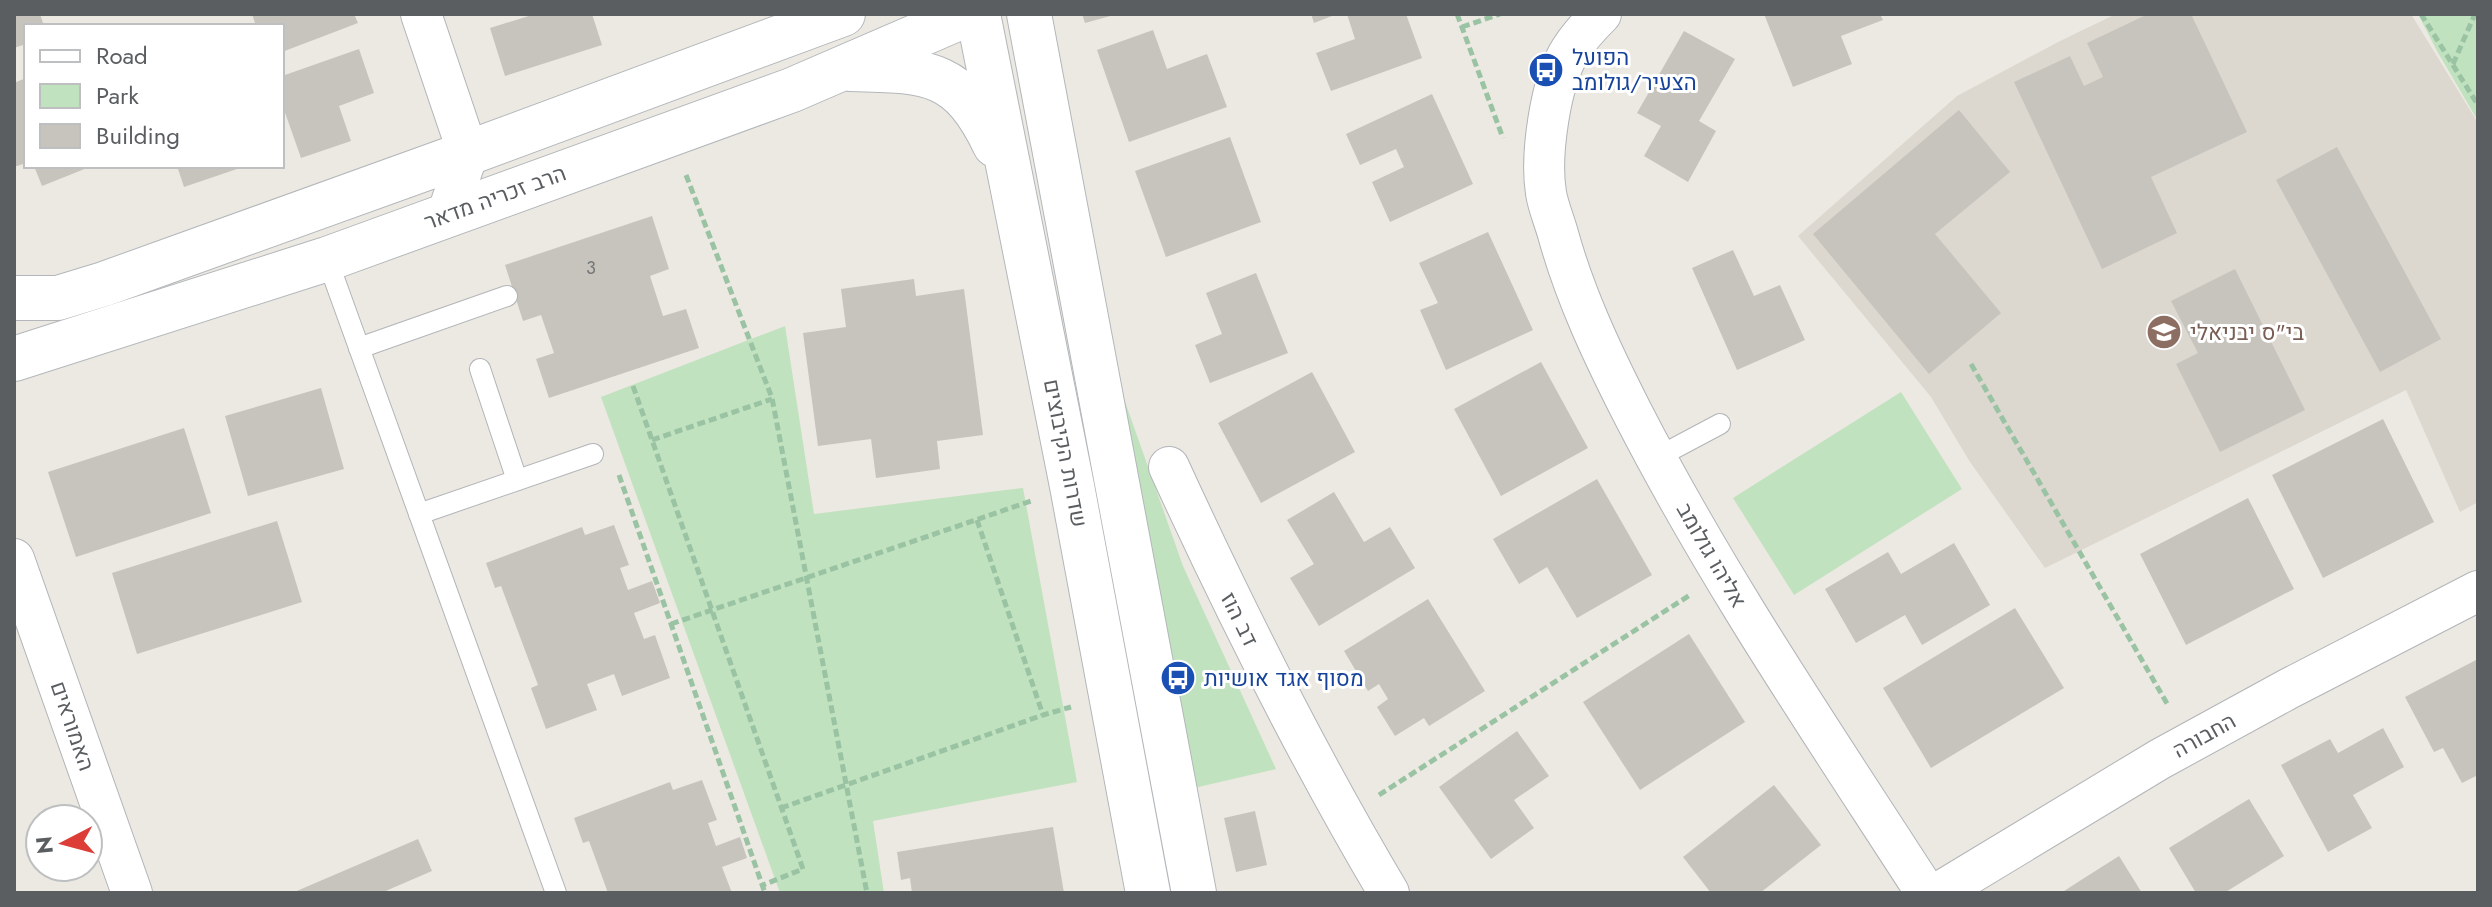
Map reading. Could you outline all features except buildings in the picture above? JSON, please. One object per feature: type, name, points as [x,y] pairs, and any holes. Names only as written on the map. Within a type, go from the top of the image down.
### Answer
[{"type":"street","points":[[421,14],[468,153],[447,215]]},
{"type":"street","points":[[14,298],[58,298],[104,284],[843,14]]},
{"type":"street","name":"הרב זכריה מדאר","points":[[14,359],[327,259],[792,90],[968,14]]},
{"type":"street","name":"שדרות הקיבוצים","points":[[978,14],[1014,186],[1148,893]]},
{"type":"street","name":"שדרות הקיבוצים","points":[[1029,14],[1194,893]]},
{"type":"street","name":"אליהו גולומב","points":[[1601,14],[1569,53],[1552,99],[1545,146],[1546,192],[1564,256],[1616,381],[1722,575],[1926,893]]},
{"type":"street","points":[[839,68],[898,70],[941,80],[957,89],[969,100],[985,125],[1014,186]]},
{"type":"street","name":"דב הוז","points":[[1169,467],[1272,684],[1389,893]]},
{"type":"street","name":"האמוראים","points":[[14,559],[132,893]]},
{"type":"street","name":"החבורה","points":[[1938,893],[2189,743],[2478,591]]},
{"type":"lane","points":[[327,259],[556,893]]},
{"type":"lane","points":[[359,348],[507,296]]},
{"type":"lane","points":[[480,369],[517,480]]},
{"type":"lane","points":[[1656,458],[1720,424]]},
{"type":"lane","points":[[419,514],[593,454]]},
{"type":"path","points":[[1457,14],[1505,141]]},
{"type":"path","points":[[1462,27],[1500,14]]},
{"type":"path","points":[[2421,14],[2478,105]]},
{"type":"path","points":[[2453,65],[2475,14]]},
{"type":"path","points":[[669,133],[772,398],[867,893]]},
{"type":"path","points":[[1971,364],[2189,743]]},
{"type":"path","points":[[633,386],[803,869],[763,885]]},
{"type":"path","points":[[652,440],[772,398]]},
{"type":"path","points":[[619,475],[765,893]]},
{"type":"path","points":[[671,624],[1072,486]]},
{"type":"path","points":[[977,520],[1043,715]]},
{"type":"path","points":[[1344,817],[1722,575]]},
{"type":"path","points":[[781,808],[1043,715],[1111,696]]},
{"type":"shaded area","points":[[2116,14],[2411,14],[2478,123],[2478,502],[2460,512],[2406,390],[2045,568],[1970,462],[1931,397],[1798,236],[1957,96]]},
{"type":"green space","points":[[2418,14],[2478,14],[2478,121],[2437,51]]},
{"type":"green space","points":[[785,326],[814,514],[1023,488],[1077,782],[873,821],[884,893],[780,893],[601,397]]},
{"type":"green space","points":[[1901,392],[1962,489],[1794,595],[1733,498]]},
{"type":"green space","points":[[1122,393],[1183,566],[1276,769],[1194,788]]},
{"type":"place","name":"הפועל הצעיר/גולומב","points":[[1546,70]]},
{"type":"place","name":"בי\"ס יבניאלי","points":[[2164,332]]},
{"type":"place","name":"מסוף אגד אושיות","points":[[1178,678]]}]
